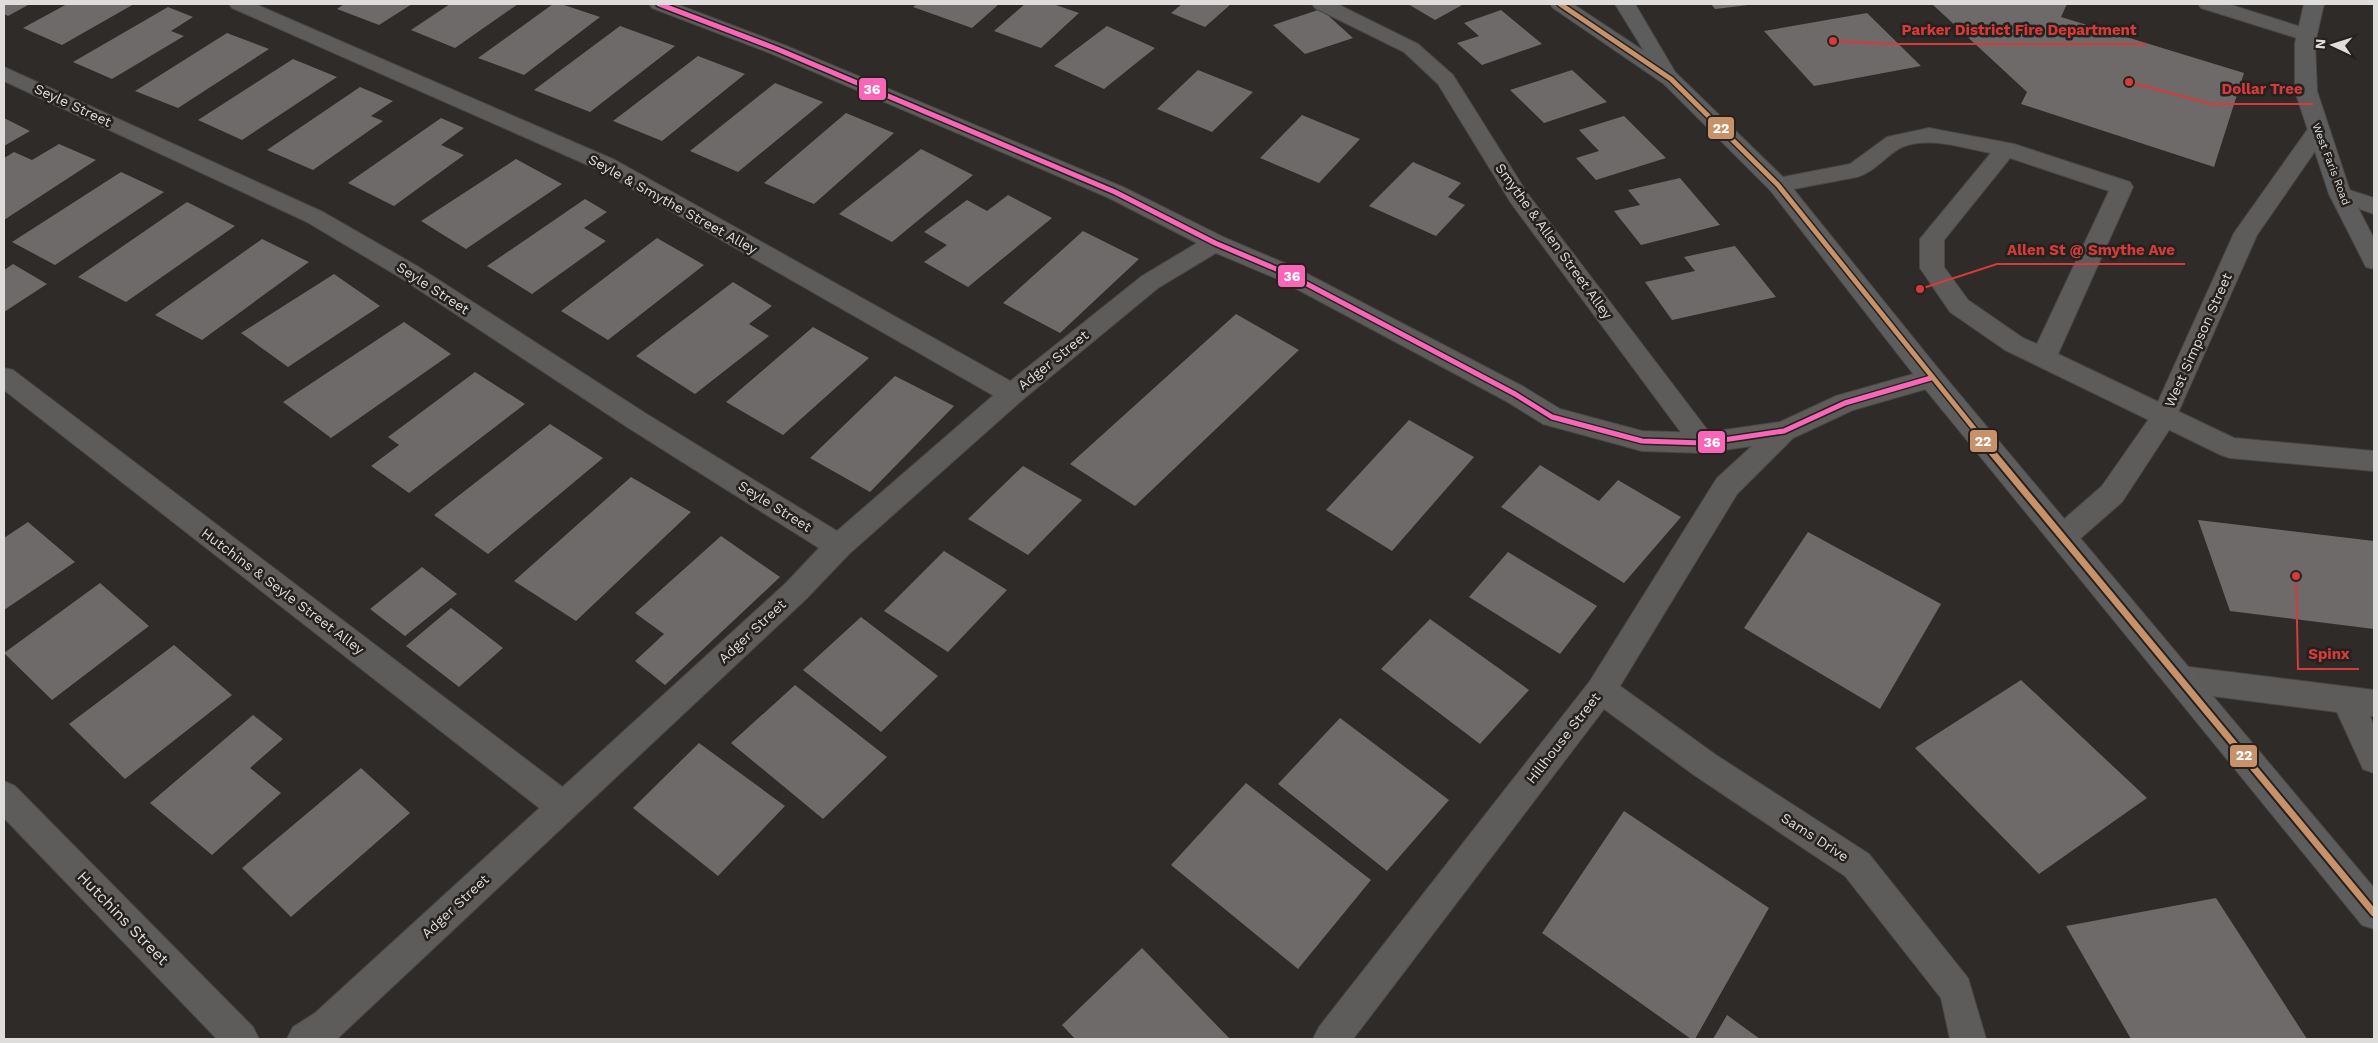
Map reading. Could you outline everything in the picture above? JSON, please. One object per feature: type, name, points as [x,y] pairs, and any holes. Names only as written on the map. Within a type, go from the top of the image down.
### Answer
[{"type":"street","name":"Seyle & Smythe Street Alley","points":[[239,4],[607,165],[1012,394]]},
{"type":"street","points":[[659,4],[777,49],[1115,192],[1215,244],[1288,274],[1515,394],[1552,417],[1642,440],[1704,443],[1784,432],[1846,403],[1931,378]]},
{"type":"street","name":"Smythe & Allen Street Alley","points":[[1322,4],[1412,48],[1446,80],[1519,198],[1704,443]]},
{"type":"street","points":[[1560,4],[1671,79],[1778,185],[1931,378],[2064,536],[2374,913]]},
{"type":"street","points":[[1626,4],[1671,79]]},
{"type":"street","points":[[2208,4],[2307,35]]},
{"type":"street","name":"West Faris Road","points":[[2314,4],[2305,43],[2306,91],[2340,194],[2374,261]]},
{"type":"street","name":"Seyle Street","points":[[4,73],[315,217],[410,272],[636,420],[839,546]]},
{"type":"street","name":"West Simpson Street","points":[[2064,536],[2112,494],[2164,417],[2246,232],[2318,131]]},
{"type":"street","points":[[1778,185],[1857,170],[1895,142],[1929,135],[2006,149],[2122,187],[2043,359]]},
{"type":"street","points":[[2006,149],[1932,239],[1932,268],[1959,306],[2014,344],[2230,448],[2374,461]]},
{"type":"street","points":[[2340,194],[2374,206]]},
{"type":"street","name":"Adger Street","points":[[305,1039],[327,1025],[796,590],[839,546],[1012,394],[1150,282],[1215,244]]},
{"type":"street","name":"Hutchins & Seyle Street Alley","points":[[4,377],[562,806]]},
{"type":"street","name":"Hillhouse Street","points":[[1331,1039],[1600,690],[1727,486],[1784,432]]},
{"type":"street","points":[[2181,679],[2361,701],[2374,759]]},
{"type":"street","name":"Sams Drive","points":[[1600,690],[1705,765],[1857,864],[1956,990],[1968,1039]]},
{"type":"street","name":"Hutchins Street","points":[[4,796],[241,1039]]},
{"type":"building","points":[[4,4],[30,4],[8,16],[4,14]]},
{"type":"building","points":[[67,4],[134,4],[62,45],[23,28]]},
{"type":"building","points":[[344,4],[412,4],[379,25],[337,9]]},
{"type":"building","points":[[450,4],[518,4],[455,48],[411,30]]},
{"type":"building","points":[[553,4],[561,4],[600,17],[524,75],[478,58]]},
{"type":"building","points":[[917,4],[999,4],[972,28],[913,7]]},
{"type":"building","points":[[1025,4],[1053,4],[1079,13],[1041,48],[994,31]]},
{"type":"building","points":[[1182,4],[1231,4],[1205,27],[1171,13]]},
{"type":"building","points":[[1408,4],[1464,4],[1435,20]]},
{"type":"building","points":[[1711,4],[1748,4],[1748,5],[1715,9]]},
{"type":"building","points":[[1932,4],[2067,4],[2061,17],[2244,73],[2214,167],[2021,104],[2027,92]]},
{"type":"building","points":[[168,7],[193,17],[171,31],[184,36],[112,79],[73,62]]},
{"type":"building","points":[[1321,9],[1353,38],[1305,54],[1273,25]]},
{"type":"building","points":[[1501,10],[1542,44],[1482,65],[1457,43],[1479,36],[1464,23]]},
{"type":"building","points":[[1867,13],[1921,66],[1814,86],[1764,31]]},
{"type":"building","points":[[620,26],[675,46],[590,112],[534,90]]},
{"type":"building","points":[[1107,26],[1155,48],[1104,89],[1054,66]]},
{"type":"building","points":[[227,33],[269,49],[178,108],[135,91]]},
{"type":"building","points":[[698,56],[745,74],[662,141],[613,121]]},
{"type":"building","points":[[293,59],[337,77],[242,140],[198,120]]},
{"type":"building","points":[[1198,70],[1253,92],[1212,132],[1157,109]]},
{"type":"building","points":[[1572,70],[1607,102],[1544,123],[1510,90]]},
{"type":"building","points":[[775,83],[823,102],[738,172],[690,151]]},
{"type":"building","points":[[360,87],[393,101],[371,116],[383,121],[313,170],[267,150]]},
{"type":"building","points":[[846,113],[894,133],[814,204],[764,183]]},
{"type":"building","points":[[1302,115],[1360,139],[1319,183],[1260,158]]},
{"type":"building","points":[[1624,116],[1666,158],[1596,180],[1576,158],[1599,151],[1579,130]]},
{"type":"building","points":[[4,118],[30,131],[4,146]]},
{"type":"building","points":[[441,118],[464,128],[441,145],[464,155],[394,206],[348,183]]},
{"type":"building","points":[[59,144],[96,160],[4,220],[4,158],[14,152],[32,160]]},
{"type":"building","points":[[921,149],[973,175],[892,242],[839,214]]},
{"type":"building","points":[[516,159],[562,184],[466,249],[421,221]]},
{"type":"building","points":[[1413,162],[1461,183],[1448,197],[1465,205],[1436,236],[1369,206]]},
{"type":"building","points":[[121,172],[164,192],[55,265],[12,242]]},
{"type":"building","points":[[1680,178],[1720,225],[1641,245],[1614,211],[1640,205],[1628,190]]},
{"type":"building","points":[[1008,195],[1052,218],[968,287],[924,262],[947,245],[924,232],[967,200],[987,211]]},
{"type":"building","points":[[585,199],[607,212],[584,228],[606,241],[532,294],[487,266]]},
{"type":"building","points":[[187,202],[235,226],[126,302],[78,277]]},
{"type":"building","points":[[1083,231],[1139,259],[1060,333],[1003,303]]},
{"type":"building","points":[[657,238],[704,265],[608,340],[561,311]]},
{"type":"building","points":[[262,239],[309,262],[202,340],[155,315]]},
{"type":"building","points":[[1735,246],[1776,297],[1672,320],[1645,282],[1695,271],[1684,257]]},
{"type":"building","points":[[13,264],[47,284],[4,312],[4,270]]},
{"type":"building","points":[[334,274],[380,306],[288,367],[241,333]]},
{"type":"building","points":[[733,282],[772,306],[749,324],[769,336],[695,394],[636,356]]},
{"type":"building","points":[[1236,314],[1299,350],[1135,506],[1070,464]]},
{"type":"building","points":[[404,322],[451,354],[331,438],[283,402]]},
{"type":"building","points":[[813,327],[869,358],[783,435],[726,402]]},
{"type":"building","points":[[475,372],[525,404],[409,493],[371,466],[399,445],[388,437]]},
{"type":"building","points":[[895,376],[954,406],[870,492],[810,458]]},
{"type":"building","points":[[1409,420],[1474,457],[1392,551],[1326,510]]},
{"type":"building","points":[[550,424],[603,458],[488,554],[434,515]]},
{"type":"building","points":[[1540,465],[1599,501],[1618,480],[1681,517],[1624,583],[1501,507]]},
{"type":"building","points":[[1023,466],[1082,500],[1028,555],[968,519]]},
{"type":"building","points":[[631,477],[691,512],[576,621],[514,581]]},
{"type":"building","points":[[2198,520],[2374,541],[2374,629],[2230,611]]},
{"type":"building","points":[[28,522],[75,562],[4,610],[4,538]]},
{"type":"building","points":[[1808,532],[1941,604],[1880,709],[1744,628]]},
{"type":"building","points":[[721,536],[780,577],[665,685],[635,661],[664,634],[635,613]]},
{"type":"building","points":[[944,551],[1007,590],[948,652],[884,611]]},
{"type":"building","points":[[1508,552],[1597,606],[1560,654],[1469,597]]},
{"type":"building","points":[[422,567],[457,594],[405,636],[370,609]]},
{"type":"building","points":[[100,583],[149,626],[52,700],[4,653]]},
{"type":"building","points":[[451,608],[503,648],[459,687],[406,646]]},
{"type":"building","points":[[861,617],[938,676],[881,732],[803,670]]},
{"type":"building","points":[[1430,619],[1529,690],[1480,744],[1381,669]]},
{"type":"building","points":[[174,645],[232,695],[125,779],[69,724]]},
{"type":"building","points":[[2021,680],[2147,798],[2039,874],[1915,748]]},
{"type":"building","points":[[795,685],[887,757],[823,819],[731,743]]},
{"type":"building","points":[[253,715],[283,739],[250,768],[281,793],[212,855],[150,803]]},
{"type":"building","points":[[1340,718],[1449,800],[1387,871],[1278,784]]},
{"type":"building","points":[[699,743],[785,806],[718,876],[633,808]]},
{"type":"building","points":[[361,768],[410,813],[291,917],[242,868]]},
{"type":"building","points":[[1246,783],[1371,880],[1298,969],[1171,865]]},
{"type":"building","points":[[1624,811],[1769,908],[1695,1039],[1691,1039],[1542,933]]},
{"type":"building","points":[[2216,898],[2307,1039],[2131,1039],[2066,926]]},
{"type":"building","points":[[1142,948],[1230,1039],[1075,1039],[1062,1025]]},
{"type":"building","points":[[1727,1015],[1760,1039],[1713,1039]]},
{"type":"transit line","name":"36","points":[[659,4],[777,49],[1115,192],[1215,243],[1288,274],[1515,394],[1552,417],[1642,441],[1703,443],[1784,431],[1845,403],[1931,378]]},
{"type":"transit line","name":"22","points":[[1560,4],[1671,79],[1778,185],[1931,378],[2374,913]]},
{"type":"place","name":"Parker District Fire Department","points":[[1833,41]]},
{"type":"place","name":"Dollar Tree","points":[[2129,82]]},
{"type":"place","name":"Allen St @ Smythe Ave","points":[[1920,289]]},
{"type":"place","name":"Spinx","points":[[2296,576]]}]
